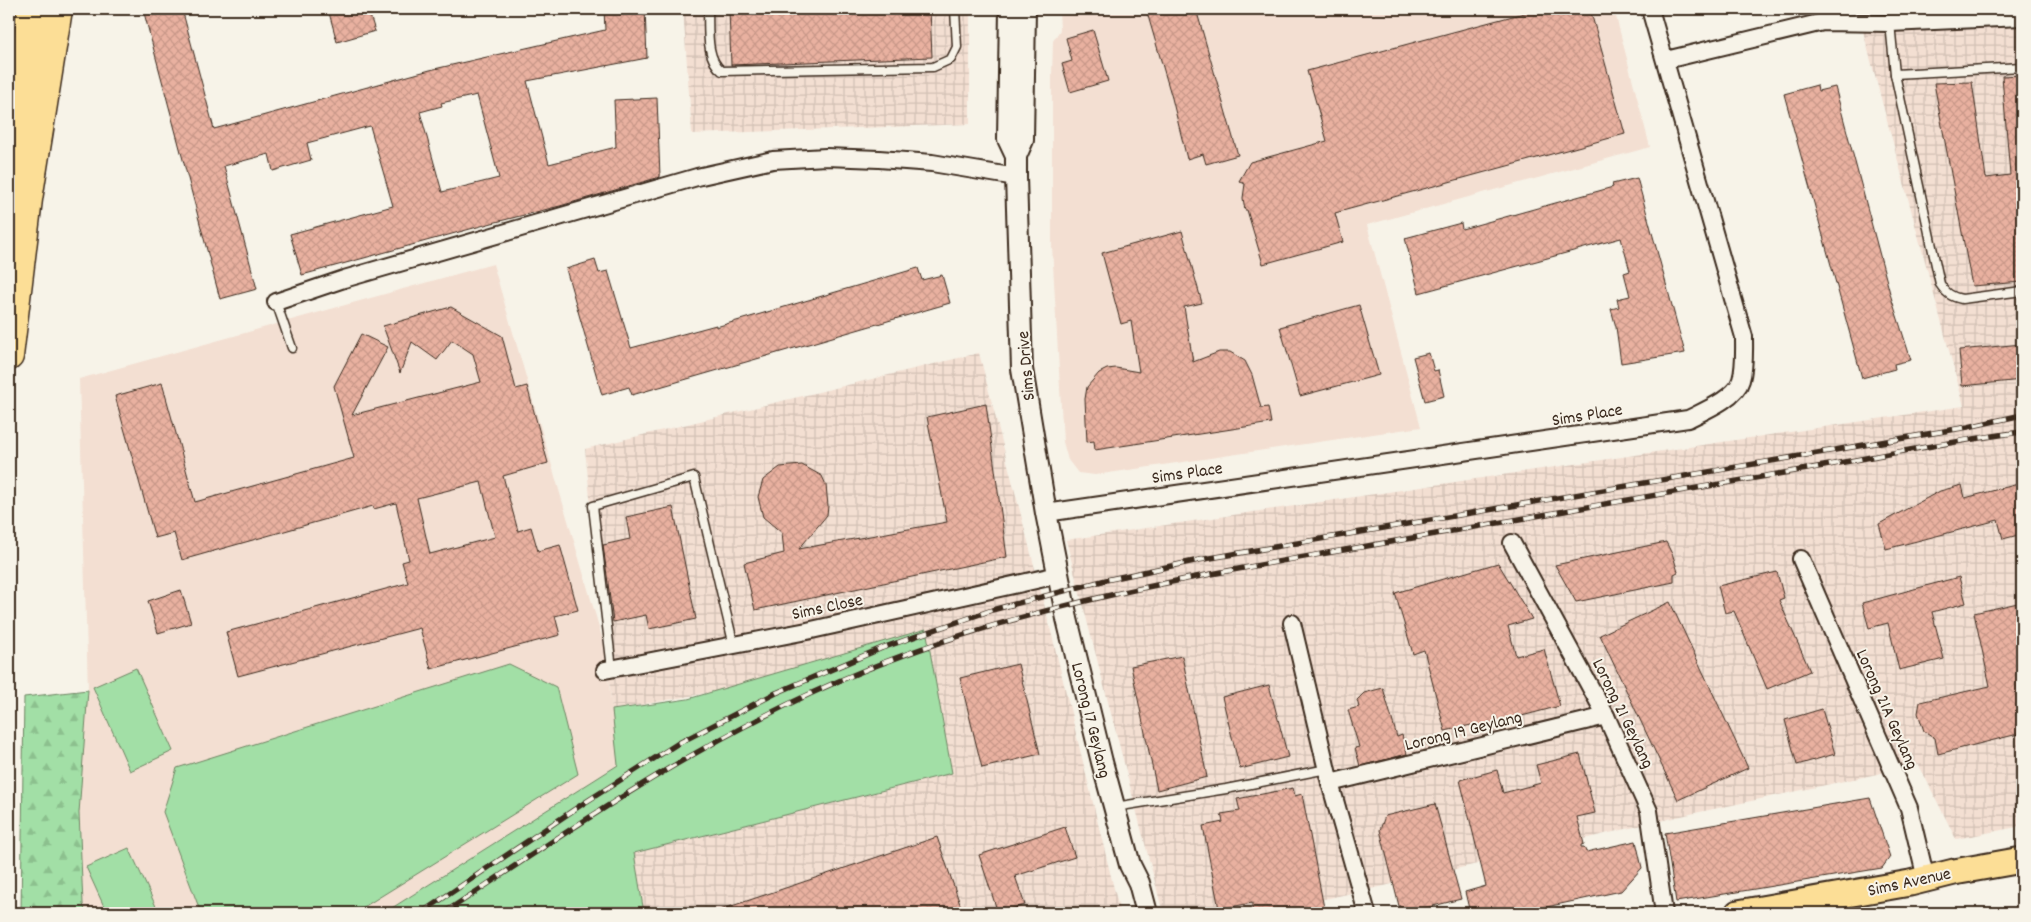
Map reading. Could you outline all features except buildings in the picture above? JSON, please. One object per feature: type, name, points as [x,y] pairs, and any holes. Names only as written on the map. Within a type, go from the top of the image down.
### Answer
[{"type":"highway","points":[[9,42],[15,9]]},
{"type":"highway","points":[[9,218],[31,9]]},
{"type":"highway","points":[[9,356],[28,199],[58,9]]},
{"type":"main road","name":"Sims Avenue","points":[[1738,913],[2022,860]]},
{"type":"street","name":"Sims Drive","points":[[1010,9],[1008,139],[1016,156],[1022,370],[1058,574]]},
{"type":"street","name":"Sims Drive","points":[[1016,156],[1024,140],[1024,9]]},
{"type":"street","name":"Sims Place","points":[[1046,513],[1688,419],[1712,407],[1728,396],[1741,381],[1744,337],[1650,9]]},
{"type":"street","points":[[1666,60],[1824,22],[1890,23],[2022,17]]},
{"type":"street","points":[[276,302],[344,279],[698,177],[773,160],[826,157],[879,159],[932,163],[1016,177]]},
{"type":"street","name":"Lorong 21 Geylang","points":[[1512,543],[1606,716],[1649,811],[1664,913]]},
{"type":"street","name":"Lorong 21A Geylang","points":[[1801,559],[1909,808],[1926,879]]},
{"type":"street","name":"Sims Close","points":[[608,669],[734,646],[1058,574]]},
{"type":"street","name":"Lorong 17 Geylang","points":[[1058,574],[1076,657],[1114,807],[1130,865],[1139,883],[1147,913]]},
{"type":"street","points":[[1292,623],[1328,776],[1367,913]]},
{"type":"street","name":"Lorong 19 Geylang","points":[[1328,776],[1606,716]]},
{"type":"street","name":"Lorong 17 Geylang","points":[[1130,865],[1130,884],[1138,913]]},
{"type":"lane","points":[[708,9],[711,56],[716,67],[722,71],[933,67],[951,59],[956,47],[955,9]]},
{"type":"lane","points":[[1890,23],[1894,74],[1940,284],[1952,297],[1962,299],[2022,292]]},
{"type":"lane","points":[[1894,74],[2022,67]]},
{"type":"lane","points":[[276,302],[292,348]]},
{"type":"lane","points":[[608,669],[593,506],[694,477],[734,646]]},
{"type":"lane","points":[[1114,807],[1226,789],[1328,776]]},
{"type":"shaded area","points":[[683,9],[970,9],[970,124],[692,134]]},
{"type":"shaded area","points":[[1059,9],[1614,9],[1650,147],[1367,225],[1421,427],[1095,475],[1078,473],[1068,460],[1063,442],[1052,246],[1053,41],[1060,30]]},
{"type":"shaded area","points":[[1857,9],[2022,9],[2022,826],[1956,839],[1919,765],[1681,816],[1384,886],[1260,913],[1163,913],[1066,540],[1964,406]]},
{"type":"shaded area","points":[[493,264],[604,644],[619,765],[384,913],[86,913],[83,904],[79,813],[88,690],[79,379]]},
{"type":"shaded area","points":[[979,353],[1048,619],[1120,913],[644,913],[634,853],[952,773],[930,653],[612,710],[585,449]]},
{"type":"green space","points":[[926,629],[952,773],[634,853],[644,913],[384,913],[618,765],[612,710],[688,699]]},
{"type":"green space","points":[[509,664],[556,687],[578,774],[354,913],[201,913],[163,812],[177,768]]},
{"type":"green space","points":[[136,668],[173,751],[130,771],[93,687]]},
{"type":"green space","points":[[88,690],[79,813],[83,904],[86,913],[21,913],[24,697]]},
{"type":"green space","points":[[129,848],[159,913],[107,913],[86,867]]},
{"type":"railway","points":[[421,913],[581,805],[677,744],[776,693],[882,648],[992,610],[1106,580],[1199,560],[1968,427],[2022,415]]},
{"type":"railway","points":[[444,913],[648,781],[754,721],[809,694],[865,670],[936,644],[1008,621],[1081,602],[1229,571],[1941,444],[2022,432]]}]
